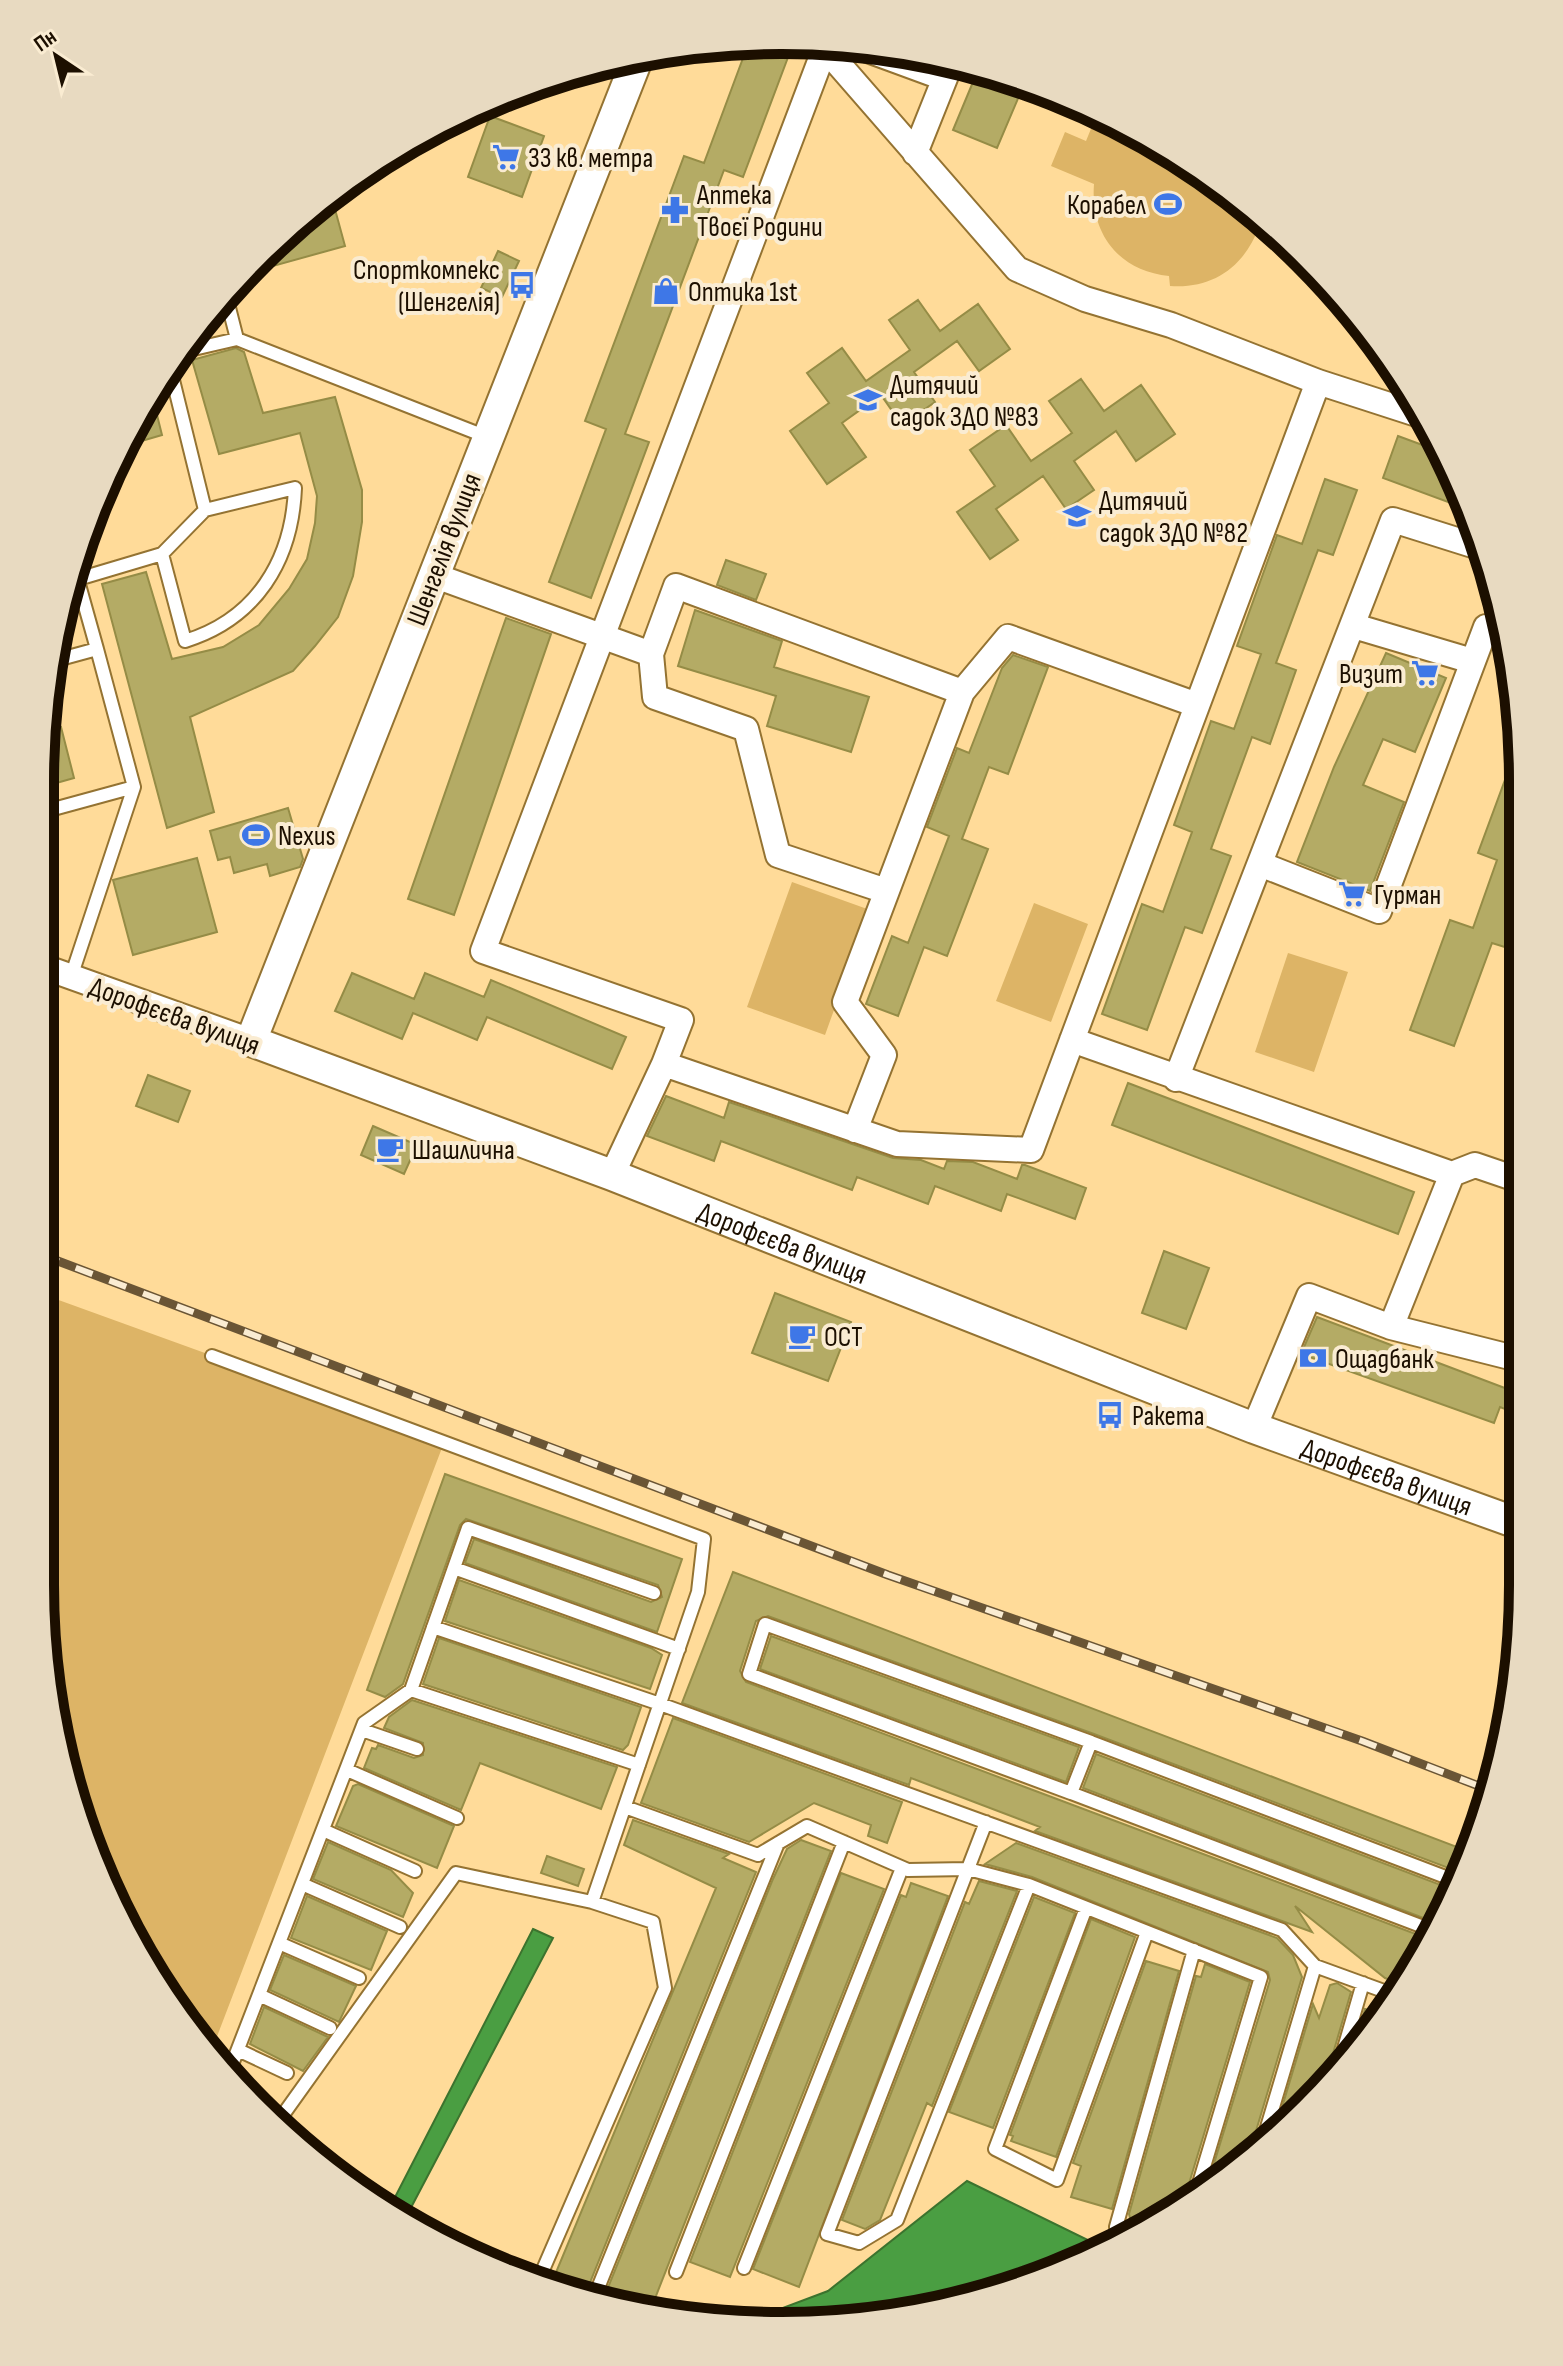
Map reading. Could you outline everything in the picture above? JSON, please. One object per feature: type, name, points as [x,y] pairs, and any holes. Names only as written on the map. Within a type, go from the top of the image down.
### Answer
[{"type":"street","points":[[612,1175],[681,1020],[483,951],[820,56]]},
{"type":"street","points":[[833,56],[1017,269],[1085,299],[1171,325],[1318,382],[1408,411]]},
{"type":"street","points":[[912,66],[936,75],[938,71]]},
{"type":"street","name":"Шенгелія вулиця","points":[[251,1041],[633,70]]},
{"type":"street","points":[[915,153],[947,74]]},
{"type":"street","points":[[664,1064],[897,1144],[1031,1150],[1318,382]]},
{"type":"street","points":[[1176,1079],[1393,520],[1468,544]]},
{"type":"street","points":[[433,575],[651,654]]},
{"type":"street","points":[[886,891],[778,855],[746,729],[655,697],[651,654],[676,586],[962,692]]},
{"type":"street","points":[[1354,626],[1472,661]]},
{"type":"street","points":[[1260,864],[1379,911],[1472,661],[1486,627],[1492,629]]},
{"type":"street","points":[[855,1130],[884,1055],[845,1002],[962,692],[1008,637],[1197,705]]},
{"type":"street","name":"Дорофєєва вулиця","points":[[54,971],[612,1175],[1254,1428],[1509,1520]]},
{"type":"street","points":[[1072,1040],[1452,1174],[1475,1165],[1509,1177]]},
{"type":"street","points":[[1391,1327],[1452,1174]]},
{"type":"street","points":[[1254,1428],[1309,1296],[1391,1327],[1509,1357]]},
{"type":"lane","points":[[229,309],[237,339]]},
{"type":"lane","points":[[198,348],[237,339],[487,437]]},
{"type":"lane","points":[[174,382],[205,510]]},
{"type":"lane","points":[[84,578],[162,554],[205,510],[295,488],[287,548],[271,578],[241,610],[211,633],[185,641],[162,554]]},
{"type":"lane","points":[[71,977],[134,787],[80,589]]},
{"type":"lane","points":[[65,658],[97,649]]},
{"type":"lane","points":[[54,809],[134,787]]},
{"type":"lane","points":[[212,1356],[704,1539],[698,1592],[592,1902]]},
{"type":"lane","points":[[233,2062],[364,1723],[411,1690],[468,1528],[654,1593]]},
{"type":"lane","points":[[454,1568],[679,1649]]},
{"type":"lane","points":[[1423,1927],[749,1674],[765,1624],[1091,1742],[1447,1878]]},
{"type":"lane","points":[[433,1627],[660,1704],[1282,1930],[1315,1966],[1384,1991]]},
{"type":"lane","points":[[411,1690],[639,1765]]},
{"type":"lane","points":[[362,1730],[417,1749]]},
{"type":"lane","points":[[1071,1793],[1091,1742]]},
{"type":"lane","points":[[347,1770],[457,1818]]},
{"type":"lane","points":[[625,1807],[758,1855],[807,1826],[902,1868],[968,1869],[1029,1885],[1261,1977],[1200,2179]]},
{"type":"lane","points":[[986,1822],[827,2234],[859,2243],[897,2220],[1029,1885]]},
{"type":"lane","points":[[323,1830],[415,1871]]},
{"type":"lane","points":[[676,2272],[844,1842]]},
{"type":"lane","points":[[598,2288],[778,1843]]},
{"type":"lane","points":[[744,2268],[902,1868]]},
{"type":"lane","points":[[284,2114],[456,1873],[592,1902],[653,1922],[665,1988],[542,2271]]},
{"type":"lane","points":[[302,1884],[400,1927]]},
{"type":"lane","points":[[1086,1908],[995,2149],[1057,2180],[1147,1932]]},
{"type":"lane","points":[[279,1943],[359,1978]]},
{"type":"lane","points":[[1119,2228],[1116,2227],[1194,1950]]},
{"type":"lane","points":[[1268,2125],[1315,1966]]},
{"type":"lane","points":[[1346,2043],[1363,1983]]},
{"type":"lane","points":[[259,1995],[330,2028]]},
{"type":"lane","points":[[238,2050],[287,2073]]},
{"type":"shaded area","name":"Корабел","points":[[1093,124],[1145,151],[1224,204],[1257,232],[1245,254],[1225,273],[1200,284],[1186,286],[1170,286],[1169,276],[1151,273],[1122,258],[1111,247],[1097,219],[1094,184],[1051,166],[1065,132],[1086,141]]},
{"type":"shaded area","points":[[792,882],[870,910],[825,1035],[747,1007]]},
{"type":"shaded area","points":[[1034,903],[1088,924],[1051,1022],[996,1001]]},
{"type":"shaded area","points":[[1288,953],[1348,972],[1314,1072],[1255,1052]]},
{"type":"shaded area","points":[[54,1298],[445,1440],[215,2041],[177,1989],[129,1906],[93,1818],[68,1726],[60,1679],[54,1584]]},
{"type":"shaded area","points":[[533,1929],[553,1938],[410,2210],[394,2200]]},
{"type":"shaded area","points":[[967,2181],[1092,2242],[1015,2273],[923,2298],[876,2306],[773,2312],[828,2291]]},
{"type":"building","points":[[789,54],[743,177],[724,170],[625,434],[649,442],[591,598],[549,582],[606,429],[585,421],[684,156],[704,163],[744,56]]},
{"type":"building","points":[[974,80],[1020,95],[997,148],[953,130]]},
{"type":"building","name":"33 кв. метра","points":[[490,116],[544,136],[522,197],[468,177]]},
{"type":"building","points":[[335,208],[345,246],[266,268]]},
{"type":"building","points":[[498,251],[519,261],[502,297],[481,288]]},
{"type":"building","points":[[918,300],[940,331],[978,304],[1010,349],[979,371],[957,341],[914,372],[935,402],[902,425],[881,395],[842,423],[866,457],[827,484],[790,431],[829,403],[807,373],[842,348],[866,381],[910,350],[889,320]]},
{"type":"building","points":[[236,348],[244,352],[263,413],[335,397],[362,490],[362,522],[353,576],[338,617],[293,671],[190,717],[214,812],[167,828],[102,584],[146,572],[172,659],[223,647],[259,625],[289,589],[307,559],[315,523],[317,496],[300,433],[219,454],[192,360]]},
{"type":"building","points":[[1081,379],[1104,411],[1141,385],[1175,434],[1136,461],[1116,431],[1074,461],[1094,490],[1066,509],[1043,476],[996,509],[1018,540],[990,559],[957,512],[995,486],[970,450],[1006,425],[1031,461],[1072,433],[1049,401]]},
{"type":"building","points":[[156,410],[162,435],[138,442]]},
{"type":"building","points":[[1398,436],[1427,447],[1454,504],[1383,478]]},
{"type":"building","points":[[1325,479],[1357,490],[1333,555],[1318,550],[1276,663],[1296,670],[1270,744],[1252,737],[1211,849],[1231,856],[1202,933],[1185,927],[1147,1030],[1102,1014],[1142,904],[1163,912],[1192,832],[1174,825],[1211,721],[1234,729],[1261,654],[1237,646],[1277,535],[1302,544]]},
{"type":"building","points":[[726,560],[766,574],[756,600],[717,585]]},
{"type":"building","points":[[695,610],[782,641],[774,667],[869,697],[851,752],[767,726],[776,696],[678,666]]},
{"type":"building","points":[[506,618],[551,634],[454,915],[408,899]]},
{"type":"building","points":[[1386,653],[1446,678],[1415,752],[1383,739],[1363,785],[1404,802],[1370,891],[1297,862],[1334,767]]},
{"type":"building","points":[[1013,655],[1048,667],[1008,774],[989,767],[962,839],[988,849],[947,956],[924,947],[898,1016],[866,1004],[892,936],[908,943],[949,836],[927,827],[957,748],[969,753],[1002,668]]},
{"type":"building","points":[[61,727],[74,778],[54,784],[56,734],[56,728]]},
{"type":"building","points":[[1509,770],[1509,948],[1492,943],[1454,1046],[1410,1030],[1450,920],[1473,928],[1497,860],[1478,853]]},
{"type":"building","points":[[288,808],[303,859],[300,867],[270,876],[267,864],[234,873],[230,857],[218,860],[210,831]]},
{"type":"building","points":[[197,858],[217,932],[133,955],[113,880]]},
{"type":"building","points":[[352,973],[414,999],[425,973],[484,997],[491,980],[626,1037],[612,1069],[487,1017],[477,1040],[413,1013],[402,1039],[335,1011]]},
{"type":"building","points":[[148,1075],[190,1091],[178,1122],[136,1106]]},
{"type":"building","points":[[1128,1083],[1414,1192],[1398,1234],[1112,1125]]},
{"type":"building","points":[[666,1096],[724,1118],[729,1102],[893,1158],[921,1160],[944,1169],[947,1161],[973,1162],[1017,1179],[1022,1165],[1025,1165],[1086,1188],[1075,1219],[1007,1194],[1001,1211],[935,1186],[928,1204],[857,1177],[852,1190],[721,1141],[714,1161],[647,1136]]},
{"type":"building","points":[[373,1126],[417,1145],[404,1174],[361,1155]]},
{"type":"building","points":[[1164,1251],[1209,1268],[1186,1329],[1142,1313]]},
{"type":"building","points":[[775,1293],[851,1322],[828,1381],[752,1353]]},
{"type":"building","points":[[1317,1317],[1509,1390],[1509,1410],[1500,1407],[1494,1423],[1301,1354]]},
{"type":"building","points":[[445,1474],[682,1559],[657,1632],[465,1563],[474,1539],[651,1602],[662,1597],[658,1585],[466,1519],[460,1525],[403,1684],[385,1697],[367,1690]]},
{"type":"building","points":[[733,1572],[1459,1848],[1451,1869],[1094,1734],[768,1616],[756,1621],[740,1671],[746,1682],[1419,1935],[1392,1980],[1295,1906],[1312,1932],[1035,1831],[1040,1827],[911,1778],[909,1785],[682,1703]]},
{"type":"building","points":[[459,1580],[651,1648],[662,1655],[650,1689],[445,1621]]},
{"type":"building","points":[[771,1636],[1079,1747],[1066,1782],[760,1669]]},
{"type":"building","points":[[439,1638],[641,1707],[628,1745],[623,1750],[423,1684]]},
{"type":"building","points":[[412,1700],[617,1767],[601,1809],[480,1763],[461,1810],[364,1768],[372,1748],[376,1749],[378,1745],[414,1758],[423,1755],[423,1743],[384,1728],[389,1717]]},
{"type":"building","points":[[673,1718],[902,1802],[887,1843],[868,1836],[871,1825],[814,1803],[749,1842],[641,1803]]},
{"type":"building","points":[[1096,1754],[1443,1886],[1427,1919],[1083,1788]]},
{"type":"building","points":[[358,1784],[454,1826],[437,1868],[336,1826],[353,1786]]},
{"type":"building","points":[[633,1820],[729,1854],[723,1858],[756,1872],[589,2286],[555,2275],[716,1888],[624,1845]]},
{"type":"building","points":[[801,1840],[831,1851],[654,2300],[607,2290],[773,1879],[787,1849]]},
{"type":"building","points":[[328,1842],[391,1870],[413,1893],[403,1917],[313,1879]]},
{"type":"building","points":[[1016,1843],[1277,1938],[1293,1955],[1302,1977],[1257,2135],[1212,2171],[1270,1980],[1268,1972],[1032,1877],[985,1864]]},
{"type":"building","points":[[547,1856],[584,1869],[578,1886],[541,1873]]},
{"type":"building","points":[[841,1873],[884,1889],[730,2277],[690,2262]]},
{"type":"building","points":[[979,1881],[1017,1891],[932,2106],[927,2103],[880,2220],[865,2229],[842,2220],[965,1902],[969,1904]]},
{"type":"building","points":[[911,1883],[948,1896],[799,2287],[753,2269],[901,1895],[906,1897]]},
{"type":"building","points":[[307,1896],[387,1931],[371,1970],[291,1938]]},
{"type":"building","points":[[1034,1897],[1075,1913],[993,2128],[949,2112]]},
{"type":"building","points":[[1091,1919],[1135,1937],[1056,2157],[1011,2141],[1013,2136],[1010,2135]]},
{"type":"building","points":[[284,1955],[356,1986],[339,2022],[270,1990]]},
{"type":"building","points":[[1146,1961],[1179,1971],[1112,2209],[1071,2197],[1081,2166],[1073,2163]]},
{"type":"building","points":[[1205,1964],[1250,1982],[1188,2188],[1136,2220],[1130,2218],[1129,2214],[1196,1976],[1201,1977]]},
{"type":"building","points":[[1337,1983],[1351,1992],[1331,2060],[1280,2113],[1313,2004],[1319,2018],[1330,1985]]},
{"type":"building","points":[[264,2007],[328,2037],[303,2071],[250,2044]]},
{"type":"building","points":[[1365,2009],[1371,2011],[1360,2025]]},
{"type":"railway","points":[[54,1260],[888,1575],[1362,1741],[1480,1786]]},
{"type":"place","name":"33 кв. метра","points":[[506,157]]},
{"type":"place","name":"Корабел","points":[[1168,204]]},
{"type":"place","name":"Аптека Твоєї Родини","points":[[675,210]]},
{"type":"place","name":"Спорткомпекс (Шенгелія)","points":[[522,285]]},
{"type":"place","name":"Оптика 1st","points":[[666,291]]},
{"type":"place","name":"Дитячий садок ЗДО №83","points":[[868,400]]},
{"type":"place","name":"Дитячий садок ЗДО №82","points":[[1077,516]]},
{"type":"place","name":"Визит","points":[[1425,673]]},
{"type":"place","name":"Nexus","points":[[256,835]]},
{"type":"place","name":"Гурман","points":[[1352,894]]},
{"type":"place","name":"Шашлична","points":[[390,1149]]},
{"type":"place","name":"ОСТ","points":[[802,1336]]},
{"type":"place","name":"Ощадбанк","points":[[1313,1358]]},
{"type":"place","name":"Ракета","points":[[1110,1415]]}]
